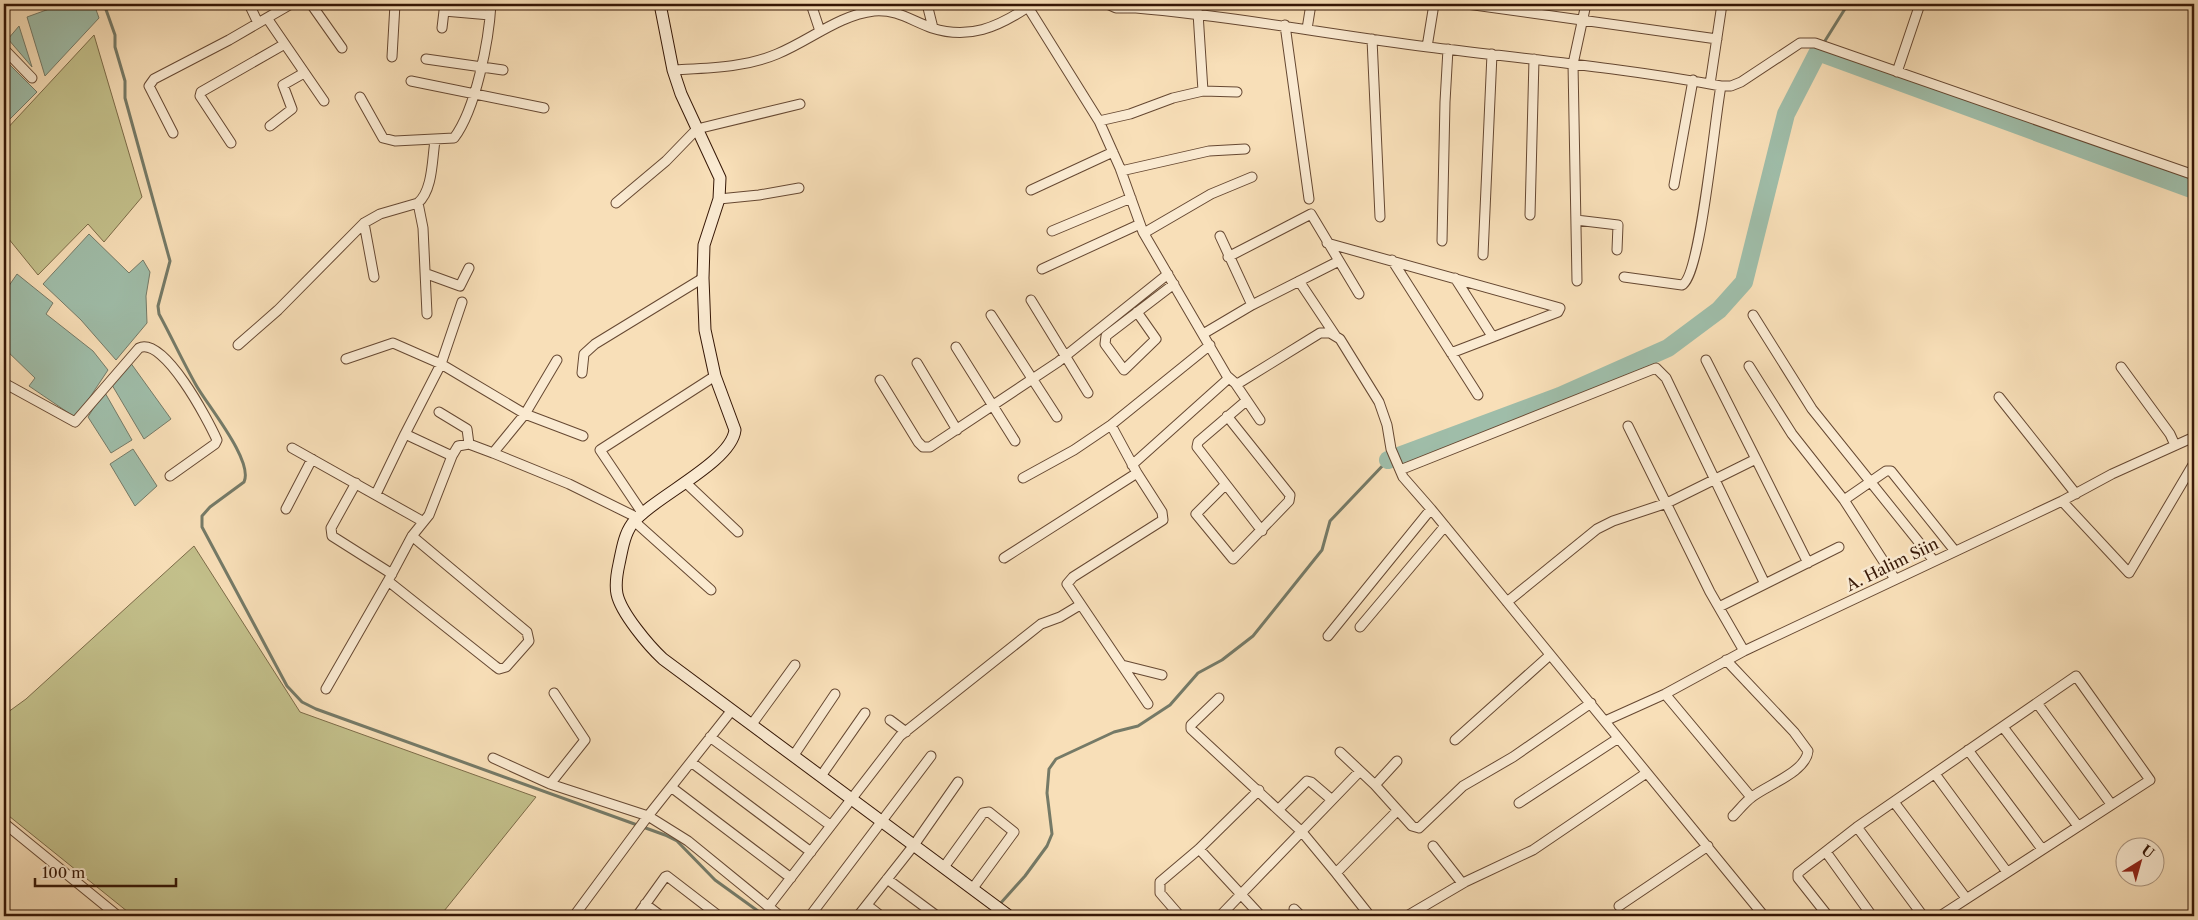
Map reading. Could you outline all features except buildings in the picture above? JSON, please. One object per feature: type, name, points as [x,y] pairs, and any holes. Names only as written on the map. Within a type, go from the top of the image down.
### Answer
[{"type":"street","points":[[250,4],[258,23]]},
{"type":"street","points":[[173,133],[149,86],[151,82],[291,4]]},
{"type":"street","points":[[311,4],[342,48]]},
{"type":"street","points":[[392,57],[395,4]]},
{"type":"street","points":[[360,97],[383,138],[395,141],[435,141],[454,138],[473,95],[482,68],[491,4]]},
{"type":"street","points":[[660,4],[673,70],[697,129],[720,178],[719,199],[706,237],[703,278],[706,330],[715,376],[735,430],[734,437],[729,446],[638,518],[625,537],[618,566],[616,587],[622,606],[658,654],[1008,916]]},
{"type":"street","points":[[811,4],[820,32]]},
{"type":"street","points":[[898,4],[903,15]]},
{"type":"street","points":[[927,4],[933,28]]},
{"type":"street","points":[[1107,4],[1116,8],[1138,6],[1198,13],[1427,47],[1693,80],[1721,86],[1731,86],[1741,82],[1800,43],[1815,43],[2194,175]]},
{"type":"street","points":[[1307,29],[1311,4]]},
{"type":"street","points":[[1427,47],[1434,4]]},
{"type":"street","points":[[1467,4],[1716,39]]},
{"type":"street","points":[[1577,282],[1573,64],[1586,4]]},
{"type":"street","points":[[1710,84],[1722,4]]},
{"type":"street","points":[[1897,72],[1920,4]]},
{"type":"street","points":[[673,70],[741,65],[756,62],[795,46],[864,8],[885,10],[903,15],[933,28],[958,31],[990,29],[1004,23],[1027,5],[1099,121],[1121,171],[1144,233],[1232,381],[1260,420]]},
{"type":"street","points":[[442,28],[444,7],[490,15]]},
{"type":"street","points":[[1198,13],[1203,91]]},
{"type":"street","points":[[267,18],[283,45],[324,101]]},
{"type":"street","points":[[1285,26],[1309,199]]},
{"type":"street","points":[[1372,39],[1380,218]]},
{"type":"street","points":[[231,143],[200,96],[201,92],[283,45]]},
{"type":"street","points":[[4,49],[32,78]]},
{"type":"street","points":[[1442,241],[1448,49]]},
{"type":"street","points":[[1483,255],[1492,54]]},
{"type":"street","points":[[426,59],[503,70]]},
{"type":"street","points":[[1530,215],[1534,59]]},
{"type":"street","points":[[270,126],[292,109],[282,85],[304,72]]},
{"type":"street","points":[[1674,185],[1693,80]]},
{"type":"street","points":[[411,81],[544,108]]},
{"type":"street","points":[[1624,277],[1682,285],[1688,280],[1709,176],[1721,86]]},
{"type":"street","points":[[1099,121],[1130,114],[1173,98],[1203,91],[1237,92]]},
{"type":"street","points":[[616,203],[666,161],[697,129],[800,104]]},
{"type":"street","points":[[238,345],[278,310],[364,223],[380,214],[418,203],[424,194],[429,179],[435,141]]},
{"type":"street","points":[[1121,171],[1200,152],[1245,149]]},
{"type":"street","points":[[1031,190],[1113,152]]},
{"type":"street","points":[[1144,233],[1212,194],[1252,178]]},
{"type":"street","points":[[719,199],[800,188]]},
{"type":"street","points":[[1052,231],[1131,198]]},
{"type":"street","points":[[418,203],[423,228],[427,314]]},
{"type":"street","points":[[1228,257],[1311,214],[1359,294]]},
{"type":"street","points":[[1576,220],[1618,225],[1616,250]]},
{"type":"street","points":[[364,223],[374,277]]},
{"type":"street","points":[[1042,269],[1140,224]]},
{"type":"street","points":[[1220,236],[1228,257],[1252,305]]},
{"type":"street","points":[[1327,243],[1560,308],[1559,311],[1451,353]]},
{"type":"street","points":[[1392,260],[1478,395]]},
{"type":"street","points":[[1204,334],[1252,305],[1339,261]]},
{"type":"street","points":[[426,274],[460,286],[469,268]]},
{"type":"street","points":[[880,380],[923,447],[930,447],[958,430],[1066,355],[1168,274]]},
{"type":"street","points":[[582,373],[584,354],[595,344],[703,278]]},
{"type":"street","points":[[1455,278],[1492,336]]},
{"type":"street","points":[[1299,281],[1374,392],[1386,420],[1391,449],[1399,469],[1410,486],[1445,526],[1764,916]]},
{"type":"street","points":[[1137,312],[1155,340],[1124,370],[1105,344],[1104,339],[1137,312],[1174,284]]},
{"type":"street","points":[[1031,300],[1088,393]]},
{"type":"street","points":[[376,494],[441,364],[462,302]]},
{"type":"street","points":[[991,315],[1057,417]]},
{"type":"street","points":[[1752,315],[1812,409],[1934,561]]},
{"type":"street","points":[[1004,558],[1135,469],[1232,381],[1258,372],[1318,334],[1327,333],[1335,335]]},
{"type":"street","points":[[346,360],[393,343],[441,364],[526,414],[583,436]]},
{"type":"street","points":[[4,383],[75,422],[139,348],[144,345],[150,346],[170,361],[208,419],[217,440],[215,444],[170,476]]},
{"type":"street","points":[[1023,478],[1074,450],[1111,425],[1210,345]]},
{"type":"street","points":[[956,347],[1015,441]]},
{"type":"street","points":[[493,453],[526,414],[557,360]]},
{"type":"street","points":[[1706,360],[1808,563]]},
{"type":"street","points":[[917,363],[958,430]]},
{"type":"street","points":[[1748,366],[1792,434],[1844,500],[1895,579]]},
{"type":"street","points":[[2120,367],[2173,440]]},
{"type":"street","points":[[1399,469],[1656,368],[1666,378],[1765,584]]},
{"type":"street","points":[[712,590],[638,518],[600,450],[715,376]]},
{"type":"street","points":[[1999,397],[2076,494]]},
{"type":"street","points":[[1246,401],[1197,444],[1200,452],[1225,486],[1262,531]]},
{"type":"street","points":[[439,412],[467,429],[469,444]]},
{"type":"street","points":[[1225,486],[1196,513],[1204,526],[1233,559],[1289,501],[1290,495],[1227,416]]},
{"type":"street","points":[[1111,425],[1135,469],[1162,512],[1163,520],[1068,580],[1068,586],[1148,704]]},
{"type":"street","points":[[1628,426],[1719,607],[1744,651]]},
{"type":"street","points":[[405,434],[452,456]]},
{"type":"street","name":"A. Halim Siin","points":[[1605,721],[1665,694],[1744,651],[2062,501],[2173,440],[2194,437]]},
{"type":"street","points":[[326,689],[412,536],[422,521],[429,515],[452,456],[458,446],[469,444],[493,453],[569,484],[638,518]]},
{"type":"street","points":[[292,448],[422,521]]},
{"type":"street","points":[[286,509],[312,459]]},
{"type":"street","points":[[1507,602],[1597,530],[1613,521],[1667,503],[1756,459]]},
{"type":"street","points":[[2062,501],[2128,574],[2194,463]]},
{"type":"street","points":[[1844,500],[1886,471],[1891,471],[1955,550]]},
{"type":"street","points":[[685,482],[738,532]]},
{"type":"street","points":[[356,483],[331,528],[332,536],[390,577],[499,669],[506,667],[529,641],[527,632],[412,536]]},
{"type":"street","points":[[1328,636],[1431,509]]},
{"type":"street","points":[[1360,627],[1445,526]]},
{"type":"street","points":[[1719,607],[1839,548]]},
{"type":"street","points":[[769,906],[830,825],[906,732],[1044,622],[1060,617],[1080,605]]},
{"type":"street","points":[[1455,740],[1550,656]]},
{"type":"street","points":[[1726,660],[1794,732],[1808,751],[1807,756],[1796,771],[1751,797],[1733,816]]},
{"type":"street","points":[[752,724],[795,665]]},
{"type":"street","points":[[1122,666],[1162,675]]},
{"type":"street","points":[[1828,916],[1797,876],[1857,827],[2076,676],[2150,780],[1940,916]]},
{"type":"street","points":[[550,784],[585,740],[554,692]]},
{"type":"street","points":[[794,755],[835,694]]},
{"type":"street","points":[[1665,694],[1751,797]]},
{"type":"street","points":[[1219,698],[1191,725],[1191,729],[1302,832],[1370,916]]},
{"type":"street","points":[[2037,703],[2111,804]]},
{"type":"street","points":[[1340,752],[1375,785],[1414,828],[1419,828],[1463,786],[1514,757],[1591,704]]},
{"type":"street","points":[[574,916],[647,818],[732,710]]},
{"type":"street","points":[[821,776],[865,713]]},
{"type":"street","points":[[890,720],[906,732]]},
{"type":"street","points":[[2003,727],[2078,826]]},
{"type":"street","points":[[710,737],[830,825]]},
{"type":"street","points":[[1519,803],[1618,739]]},
{"type":"street","points":[[1968,750],[2042,849]]},
{"type":"street","points":[[810,916],[931,756]]},
{"type":"street","points":[[493,758],[550,784],[647,818],[688,841],[780,916]]},
{"type":"street","points":[[691,762],[811,852]]},
{"type":"street","points":[[1375,785],[1397,762]]},
{"type":"street","points":[[1220,916],[1360,771]]},
{"type":"street","points":[[1407,916],[1462,884],[1533,850],[1646,774]]},
{"type":"street","points":[[1935,774],[2007,872]]},
{"type":"street","points":[[1279,809],[1306,781],[1311,782],[1332,800]]},
{"type":"street","points":[[858,916],[914,844],[958,782]]},
{"type":"street","points":[[671,787],[791,878]]},
{"type":"street","points":[[1180,916],[1160,893],[1159,886],[1162,880],[1199,849],[1258,790]]},
{"type":"street","points":[[1894,802],[1966,898]]},
{"type":"street","points":[[944,867],[985,811],[1013,831],[973,888]]},
{"type":"street","points":[[1336,873],[1397,811]]},
{"type":"street","points":[[4,823],[118,916]]},
{"type":"street","points":[[1857,827],[1923,916]]},
{"type":"street","points":[[1433,846],[1462,884]]},
{"type":"street","points":[[1619,906],[1708,846]]},
{"type":"street","points":[[1199,849],[1260,915]]},
{"type":"street","points":[[1826,852],[1872,916]]},
{"type":"street","points":[[637,916],[667,876],[719,916]]},
{"type":"street","points":[[887,879],[937,916]]},
{"type":"street","points":[[646,904],[661,916]]},
{"type":"street","points":[[867,905],[881,916]]},
{"type":"street","points":[[1294,909],[1301,916]]},
{"type":"shaded area","points":[[63,4],[94,4],[99,18],[45,76],[27,17]]},
{"type":"shaded area","points":[[19,26],[32,67],[8,39]]},
{"type":"shaded area","points":[[94,35],[142,197],[104,242],[88,224],[38,275],[4,233],[4,132]]},
{"type":"shaded area","points":[[4,59],[37,92],[4,125]]},
{"type":"shaded area","points":[[89,234],[129,273],[143,260],[150,272],[146,296],[147,323],[116,360],[81,320],[43,284]]},
{"type":"shaded area","points":[[17,274],[53,303],[46,314],[93,351],[108,370],[76,418],[29,386],[35,378],[4,348],[4,293]]},
{"type":"shaded area","points":[[130,362],[171,419],[144,439],[112,385]]},
{"type":"shaded area","points":[[104,391],[132,440],[111,453],[88,417]]},
{"type":"shaded area","points":[[133,449],[157,486],[135,506],[110,464]]},
{"type":"shaded area","points":[[194,546],[300,712],[536,797],[440,916],[133,916],[4,812],[4,715],[26,699]]},
{"type":"waterway","points":[[104,4],[115,35],[115,47],[125,81],[125,98],[170,261],[158,306],[159,314],[196,385],[236,447],[245,473],[244,482],[210,507],[202,516],[202,527],[287,686],[302,702],[316,709],[665,835],[677,841],[715,880],[765,916]]},
{"type":"waterway","points":[[1818,52],[1848,4]]},
{"type":"waterway","points":[[1388,460],[1560,396],[1668,348],[1719,310],[1744,282],[1786,114],[1818,52],[2194,190]]},
{"type":"waterway","points":[[999,905],[1025,876],[1047,846],[1052,834],[1047,793],[1049,769],[1056,759],[1114,732],[1138,726],[1170,705],[1198,673],[1222,660],[1253,636],[1322,550],[1330,521],[1388,460]]},
{"type":"waterway","points":[[988,916],[995,910]]}]
